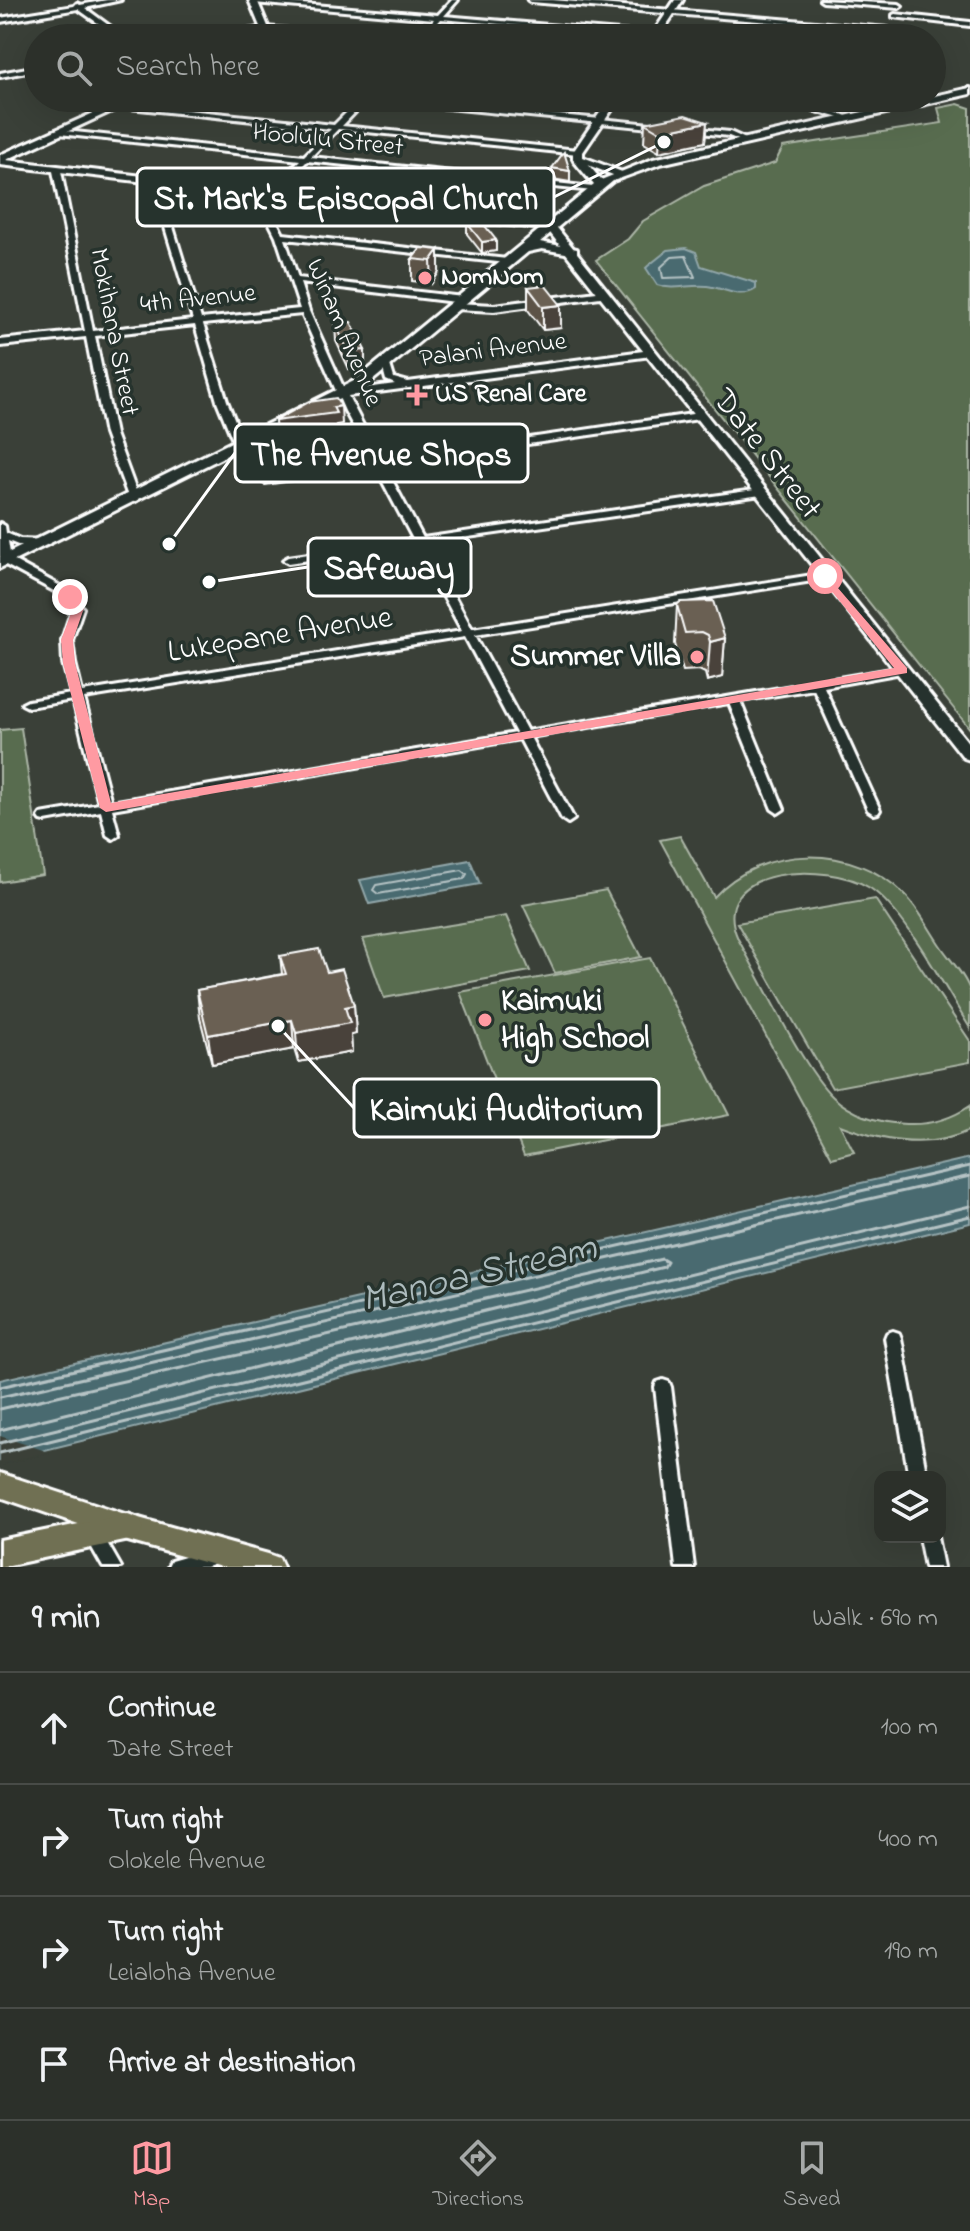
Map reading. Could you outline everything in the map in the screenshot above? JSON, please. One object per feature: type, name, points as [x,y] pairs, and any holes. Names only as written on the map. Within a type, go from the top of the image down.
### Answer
[{"type":"highway","points":[[0,1554],[128,1528]]},
{"type":"main road","points":[[946,96],[970,91]]},
{"type":"main road","points":[[3,562],[342,394],[386,365],[596,186],[618,174],[657,161],[874,112]]},
{"type":"main road","points":[[578,155],[596,186]]},
{"type":"main road","points":[[520,250],[542,245],[573,252]]},
{"type":"main road","points":[[0,1485],[128,1528],[268,1567]]},
{"type":"street","points":[[69,0],[103,24]]},
{"type":"street","points":[[0,20],[118,0]]},
{"type":"street","points":[[261,24],[254,0],[515,24]]},
{"type":"street","points":[[433,24],[455,0]]},
{"type":"street","points":[[531,0],[816,24]]},
{"type":"street","points":[[663,24],[679,0]]},
{"type":"street","points":[[823,0],[900,3],[891,24]]},
{"type":"street","points":[[895,16],[970,24]]},
{"type":"street","points":[[0,75],[24,71]]},
{"type":"street","points":[[0,161],[104,112]]},
{"type":"street","points":[[189,112],[578,155],[618,174]]},
{"type":"street","points":[[271,194],[352,112]]},
{"type":"street","points":[[508,112],[672,128]]},
{"type":"street","points":[[578,155],[605,112]]},
{"type":"street","points":[[827,112],[847,118]]},
{"type":"street","points":[[686,129],[730,134],[746,141]]},
{"type":"street","name":"Hoolulu Street","points":[[59,132],[596,186]]},
{"type":"street","points":[[0,161],[57,171],[550,226]]},
{"type":"street","name":"Mokihana Street","points":[[57,171],[92,332],[110,434],[134,499]]},
{"type":"street","points":[[155,181],[222,401],[240,445]]},
{"type":"street","name":"Winam Avenue","points":[[271,194],[264,204],[280,236],[305,311],[350,411],[568,819]]},
{"type":"street","name":"Date Street","points":[[550,226],[970,755]]},
{"type":"street","points":[[280,236],[507,261]]},
{"type":"street","points":[[296,280],[494,308],[605,294]]},
{"type":"street","name":"4th Avenue","points":[[0,343],[305,311]]},
{"type":"street","name":"Palani Avenue","points":[[342,394],[651,353]]},
{"type":"street","points":[[386,365],[390,380],[408,384]]},
{"type":"street","points":[[295,418],[326,409],[350,411]]},
{"type":"street","points":[[265,480],[699,416]]},
{"type":"street","points":[[288,560],[761,492]]},
{"type":"street","points":[[0,526],[3,562],[58,589],[78,608],[67,640],[69,663],[113,835]]},
{"type":"street","points":[[1,534],[18,542],[44,542]]},
{"type":"street","name":"Lukepane Avenue","points":[[28,704],[825,576]]},
{"type":"street","points":[[45,817],[903,670]]},
{"type":"street","points":[[818,685],[874,810]]},
{"type":"street","points":[[733,699],[778,809]]},
{"type":"street","points":[[893,1338],[917,1471]]},
{"type":"street","points":[[663,1387],[685,1567]]},
{"type":"street","points":[[39,1499],[88,1526],[112,1567]]},
{"type":"street","points":[[929,1543],[934,1567]]},
{"type":"street","points":[[177,1567],[226,1554]]},
{"type":"green space","points":[[958,104],[970,108],[970,729],[596,260],[628,239],[643,221],[704,186],[775,163],[783,147],[942,123],[939,112],[946,112],[946,106]]},
{"type":"green space","points":[[21,728],[43,875],[0,882],[0,730]]},
{"type":"green space","points":[[680,836],[714,897],[734,880],[757,867],[782,859],[808,857],[835,859],[860,866],[884,878],[905,895],[968,985],[970,1028],[911,932],[870,888],[851,879],[827,874],[776,876],[754,883],[739,896],[733,914],[738,939],[783,1022],[821,1084],[833,1097],[867,1117],[906,1124],[940,1120],[970,1106],[970,1130],[922,1142],[888,1139],[840,1125],[854,1152],[832,1158],[660,840]]},
{"type":"green space","points":[[606,890],[641,957],[555,973],[523,905]]},
{"type":"green space","points":[[875,899],[970,1041],[970,1062],[832,1088],[737,923]]},
{"type":"green space","points":[[506,916],[530,971],[384,998],[363,939]]},
{"type":"green space","points":[[650,958],[729,1115],[524,1156],[460,992]]},
{"type":"water","points":[[686,248],[696,252],[701,266],[756,283],[756,289],[738,293],[707,286],[657,285],[646,268],[668,250]]},
{"type":"water","points":[[470,860],[480,884],[369,904],[360,880]]},
{"type":"water","name":"Manoa Stream","points":[[970,1158],[970,1223],[0,1461],[0,1380]]},
{"type":"pier","points":[[0,1436],[49,1452],[0,1465]]},
{"type":"building","points":[[685,115],[707,122],[660,132],[645,123]]},
{"type":"building","points":[[564,152],[570,171],[552,168]]},
{"type":"building","points":[[475,213],[496,240],[482,242],[467,223]]},
{"type":"building","points":[[421,248],[439,250],[431,261],[412,259]]},
{"type":"building","points":[[545,285],[561,305],[543,307],[528,287]]},
{"type":"building","points":[[351,322],[365,350],[348,351],[335,323]]},
{"type":"building","points":[[336,398],[341,406],[333,407],[336,413],[275,421],[309,402]]},
{"type":"building","points":[[713,601],[725,638],[710,642],[708,635],[702,632],[685,633],[677,605],[680,602]]},
{"type":"building","points":[[319,949],[327,972],[342,969],[354,1005],[345,1007],[350,1023],[296,1033],[292,1020],[208,1035],[197,990],[286,974],[280,956]]},
{"type":"place","name":"St. Mark's Episcopal Church","points":[[664,142]]},
{"type":"place","name":"NomNom","points":[[425,278]]},
{"type":"place","name":"US Renal Care","points":[[417,395]]},
{"type":"place","name":"The Avenue Shops","points":[[169,544]]},
{"type":"place","name":"Safeway","points":[[209,582]]},
{"type":"place","name":"Summer Villa","points":[[697,657]]},
{"type":"place","name":"Kaimuki High School","points":[[485,1020]]},
{"type":"place","name":"Kaimuki Auditorium","points":[[278,1026]]},
{"type":"route","points":[[70,597],[78,608],[67,640],[69,663],[106,808],[903,670],[825,576]]}]
